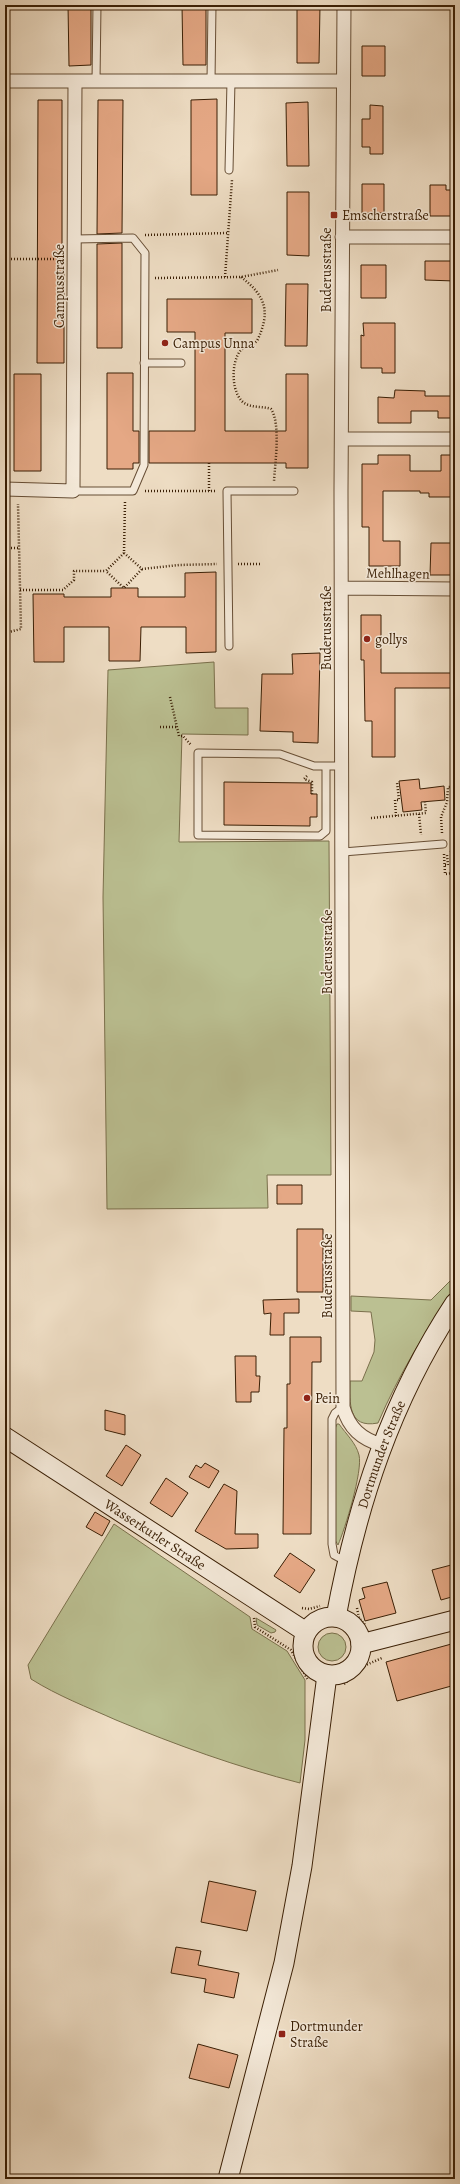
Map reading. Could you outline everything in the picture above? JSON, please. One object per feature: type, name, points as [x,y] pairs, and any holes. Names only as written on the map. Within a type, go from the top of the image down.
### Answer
[{"type":"main road","name":"Dortmunder Straße","points":[[336,1617],[368,1490],[382,1445],[408,1382],[432,1337],[455,1303]]},
{"type":"main road","name":"Wasserkurler Straße","points":[[5,1437],[306,1632]]},
{"type":"main road","points":[[336,1617],[352,1626],[360,1637],[361,1644],[358,1661],[350,1670],[339,1675],[327,1675],[317,1672],[308,1664],[303,1654],[302,1643],[306,1632],[314,1623],[324,1618],[336,1617]]},
{"type":"main road","points":[[361,1644],[455,1620]]},
{"type":"main road","points":[[228,2179],[284,1963],[302,1866],[327,1675]]},
{"type":"street","name":"Buderusstraße","points":[[344,5],[342,237],[343,1407],[347,1420],[355,1431],[367,1441],[382,1445]]},
{"type":"street","points":[[5,81],[343,81]]},
{"type":"street","name":"Campusstraße","points":[[73,491],[75,82]]},
{"type":"street","points":[[342,237],[455,237]]},
{"type":"street","points":[[342,439],[455,439]]},
{"type":"street","points":[[11,490],[73,491]]},
{"type":"street","name":"Mehlhagen","points":[[342,588],[455,589]]},
{"type":"lane","points":[[96,81],[97,5]]},
{"type":"lane","points":[[211,81],[212,5]]},
{"type":"lane","points":[[229,170],[231,80]]},
{"type":"lane","points":[[73,491],[133,491],[144,465],[145,253],[133,238],[75,239]]},
{"type":"lane","points":[[144,363],[181,362]]},
{"type":"lane","points":[[230,646],[227,491],[294,491]]},
{"type":"lane","points":[[326,766],[326,831],[320,836],[198,835],[198,753],[280,754],[314,766],[326,766],[342,766]]},
{"type":"lane","points":[[343,852],[443,844]]},
{"type":"lane","points":[[343,1407],[335,1413],[332,1419],[332,1544],[334,1555],[349,1563]]},
{"type":"path","points":[[224,277],[232,174],[229,170]]},
{"type":"path","points":[[133,238],[140,236],[228,233]]},
{"type":"path","points":[[5,260],[75,258]]},
{"type":"path","points":[[145,278],[241,277],[278,270]]},
{"type":"path","points":[[241,277],[254,288],[261,298],[265,311],[257,341],[241,351],[236,360],[234,378],[241,400],[246,404],[270,409],[274,414],[276,430],[274,491]]},
{"type":"path","points":[[209,463],[209,491]]},
{"type":"path","points":[[5,633],[21,629],[19,548],[11,490]]},
{"type":"path","points":[[106,571],[124,553],[125,491]]},
{"type":"path","points":[[133,491],[227,491]]},
{"type":"path","points":[[5,548],[19,548]]},
{"type":"path","points":[[124,553],[142,569],[158,569],[179,564],[260,564]]},
{"type":"path","points":[[20,590],[63,590],[74,580],[74,571],[106,571],[124,588],[142,569]]},
{"type":"path","points":[[170,697],[179,736],[183,736],[198,753]]},
{"type":"path","points":[[160,727],[177,727]]},
{"type":"path","points":[[312,794],[312,782],[304,777],[326,775]]},
{"type":"path","points":[[396,816],[395,800],[399,800],[397,782]]},
{"type":"path","points":[[371,818],[426,813],[425,802]]},
{"type":"path","points":[[420,814],[422,846]]},
{"type":"path","points":[[445,865],[448,865],[447,850],[451,849],[452,867],[455,867]]},
{"type":"path","points":[[300,1607],[315,1609],[323,1603]]},
{"type":"path","points":[[356,1604],[362,1623],[372,1626]]},
{"type":"path","points":[[254,1618],[255,1627],[291,1650],[306,1675],[308,1685]]},
{"type":"path","points":[[341,1688],[366,1665],[389,1656]]},
{"type":"green space","points":[[214,662],[215,708],[248,708],[248,735],[182,734],[179,842],[329,841],[331,1175],[267,1175],[268,1208],[107,1209],[103,897],[108,670]]},
{"type":"green space","points":[[452,1279],[455,1282],[455,1287],[413,1354],[378,1423],[368,1424],[361,1422],[352,1412],[350,1381],[362,1381],[374,1352],[375,1340],[371,1312],[351,1311],[351,1296],[431,1300]]},
{"type":"green space","points":[[337,1424],[339,1424],[356,1446],[360,1463],[353,1500],[338,1545],[335,1540],[335,1429]]},
{"type":"green space","points":[[114,1524],[250,1617],[252,1629],[287,1651],[305,1680],[305,1740],[300,1783],[230,1763],[161,1738],[73,1701],[31,1679],[28,1665]]},
{"type":"green space","points":[[256,1618],[276,1630],[275,1632],[271,1633],[257,1625]]},
{"type":"green space","points":[[332,1633],[342,1637],[346,1647],[342,1657],[332,1661],[322,1657],[318,1647],[322,1637]]},
{"type":"building","points":[[68,5],[91,5],[91,65],[69,66]]},
{"type":"building","points":[[182,5],[206,5],[206,65],[183,65]]},
{"type":"building","points":[[297,5],[320,5],[319,63],[297,63]]},
{"type":"building","points":[[362,46],[385,46],[385,76],[362,76]]},
{"type":"building","points":[[217,99],[217,195],[191,195],[191,100]]},
{"type":"building","points":[[38,100],[62,100],[62,266],[64,266],[64,363],[37,363]]},
{"type":"building","points":[[98,100],[123,100],[122,233],[97,234]]},
{"type":"building","points":[[308,102],[309,166],[287,166],[286,103]]},
{"type":"building","points":[[370,105],[383,106],[383,154],[370,154],[370,147],[362,147],[362,119],[370,119]]},
{"type":"building","points":[[362,184],[384,184],[384,213],[362,213]]},
{"type":"building","points":[[430,185],[446,185],[446,190],[455,190],[455,216],[430,216]]},
{"type":"building","points":[[287,192],[309,192],[309,256],[287,255]]},
{"type":"building","points":[[122,243],[122,348],[97,348],[97,244]]},
{"type":"building","points":[[425,261],[455,261],[455,281],[425,280]]},
{"type":"building","points":[[361,265],[386,265],[386,298],[361,298]]},
{"type":"building","points":[[286,284],[308,284],[307,346],[285,346]]},
{"type":"building","points":[[167,299],[252,299],[252,333],[225,333],[225,431],[286,431],[286,374],[308,374],[308,468],[286,468],[286,463],[149,463],[149,431],[195,431],[195,332],[167,332]]},
{"type":"building","points":[[363,323],[395,323],[395,373],[382,373],[382,368],[361,368],[361,335],[364,336]]},
{"type":"building","points":[[107,373],[133,373],[133,431],[139,431],[139,463],[133,463],[133,469],[107,469]]},
{"type":"building","points":[[14,374],[41,374],[41,471],[14,471]]},
{"type":"building","points":[[395,390],[425,391],[425,396],[455,396],[454,418],[438,418],[438,411],[411,411],[411,423],[378,423],[378,397],[394,398]]},
{"type":"building","points":[[378,455],[410,455],[410,471],[441,471],[441,455],[455,455],[455,474],[451,473],[451,497],[429,497],[429,493],[420,493],[420,491],[383,491],[383,541],[400,541],[400,566],[369,566],[369,527],[362,527],[362,464],[378,464]]},
{"type":"building","points":[[431,543],[455,543],[455,575],[430,575]]},
{"type":"building","points":[[216,572],[216,652],[186,653],[186,627],[141,627],[140,661],[109,661],[109,627],[64,627],[64,662],[34,662],[33,594],[64,594],[64,597],[111,597],[111,588],[138,588],[138,597],[185,597],[185,573]]},
{"type":"building","points":[[361,615],[381,615],[381,673],[455,673],[455,688],[395,688],[395,757],[372,757],[372,721],[365,721],[364,660],[361,660]]},
{"type":"building","points":[[320,653],[318,743],[293,742],[293,732],[260,731],[262,674],[293,674],[292,654]]},
{"type":"building","points":[[419,779],[420,789],[444,786],[445,800],[421,802],[422,810],[403,812],[399,781]]},
{"type":"building","points":[[224,782],[311,783],[311,794],[317,794],[317,817],[310,817],[310,826],[224,825]]},
{"type":"building","points":[[277,1185],[302,1185],[302,1204],[277,1204]]},
{"type":"building","points":[[297,1229],[323,1229],[323,1292],[297,1292]]},
{"type":"building","points":[[299,1299],[299,1313],[284,1313],[284,1335],[270,1335],[271,1313],[264,1314],[263,1300]]},
{"type":"building","points":[[290,1337],[321,1337],[321,1362],[312,1362],[311,1534],[283,1534],[284,1428],[287,1428],[287,1384],[290,1384]]},
{"type":"building","points":[[235,1356],[256,1356],[256,1376],[260,1376],[259,1392],[251,1392],[251,1402],[236,1402]]},
{"type":"building","points":[[105,1410],[125,1415],[125,1435],[105,1430]]},
{"type":"building","points":[[126,1445],[141,1455],[122,1486],[106,1476]]},
{"type":"building","points":[[205,1463],[219,1471],[209,1488],[189,1477],[196,1465],[201,1468]]},
{"type":"building","points":[[166,1478],[188,1493],[172,1517],[150,1503]]},
{"type":"building","points":[[224,1484],[237,1491],[235,1534],[258,1534],[258,1548],[226,1549],[195,1531]]},
{"type":"building","points":[[95,1512],[110,1521],[102,1536],[86,1527]]},
{"type":"building","points":[[290,1553],[315,1570],[300,1593],[274,1576]]},
{"type":"building","points":[[455,1564],[455,1596],[441,1600],[432,1570]]},
{"type":"building","points":[[387,1582],[396,1613],[365,1621],[359,1600],[365,1598],[362,1588]]},
{"type":"building","points":[[455,1643],[455,1685],[397,1701],[386,1662]]},
{"type":"building","points":[[209,1881],[256,1891],[247,1931],[201,1922]]},
{"type":"building","points":[[176,1947],[201,1951],[198,1965],[239,1973],[234,1998],[204,1992],[206,1979],[171,1973]]},
{"type":"building","points":[[198,2044],[238,2055],[229,2088],[189,2078]]},
{"type":"place","name":"Emscherstraße","points":[[334,215]]},
{"type":"place","name":"Campus Unna","points":[[165,343]]},
{"type":"place","name":"gollys","points":[[367,639]]},
{"type":"place","name":"Pein","points":[[307,1398]]},
{"type":"place","name":"Dortmunder Straße","points":[[282,2034]]}]
